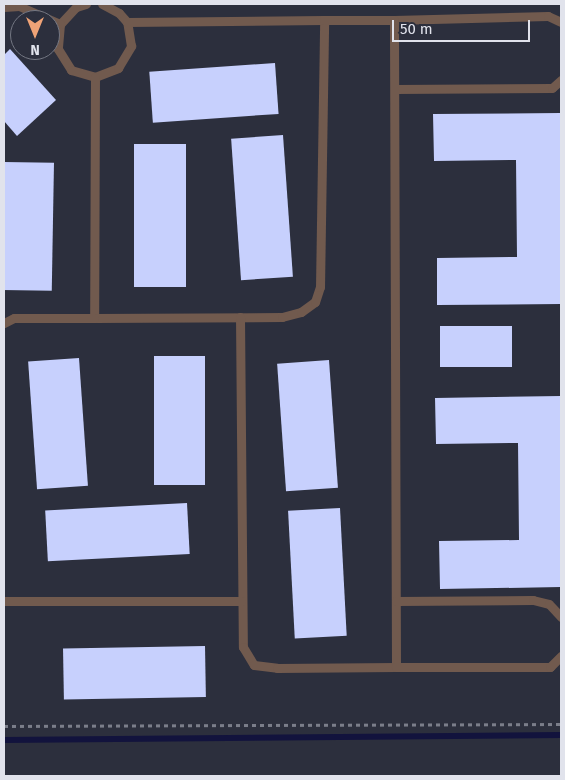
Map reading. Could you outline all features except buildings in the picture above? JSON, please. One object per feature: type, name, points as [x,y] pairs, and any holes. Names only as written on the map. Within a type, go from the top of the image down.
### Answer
[{"type":"lane","points":[[60,24],[71,11],[86,4]]},
{"type":"lane","points":[[60,50],[62,60],[71,70],[95,77],[118,68],[126,58],[131,46],[127,22],[119,13],[102,4]]},
{"type":"lane","points":[[4,7],[18,6],[27,10]]},
{"type":"lane","points":[[127,22],[394,20],[548,16],[561,22]]},
{"type":"lane","points":[[4,323],[14,318],[282,317],[301,312],[315,302],[320,287],[324,20]]},
{"type":"lane","points":[[394,20],[396,667]]},
{"type":"lane","points":[[94,318],[95,77]]},
{"type":"lane","points":[[395,88],[552,88],[561,80]]},
{"type":"lane","points":[[240,317],[241,600],[243,647],[254,665],[277,668],[550,667],[561,656]]},
{"type":"lane","points":[[4,600],[241,600]]},
{"type":"lane","points":[[396,601],[533,600],[549,604],[561,616]]},
{"type":"path","points":[[4,726],[561,724]]},
{"type":"waterway","points":[[4,740],[561,735]]}]
